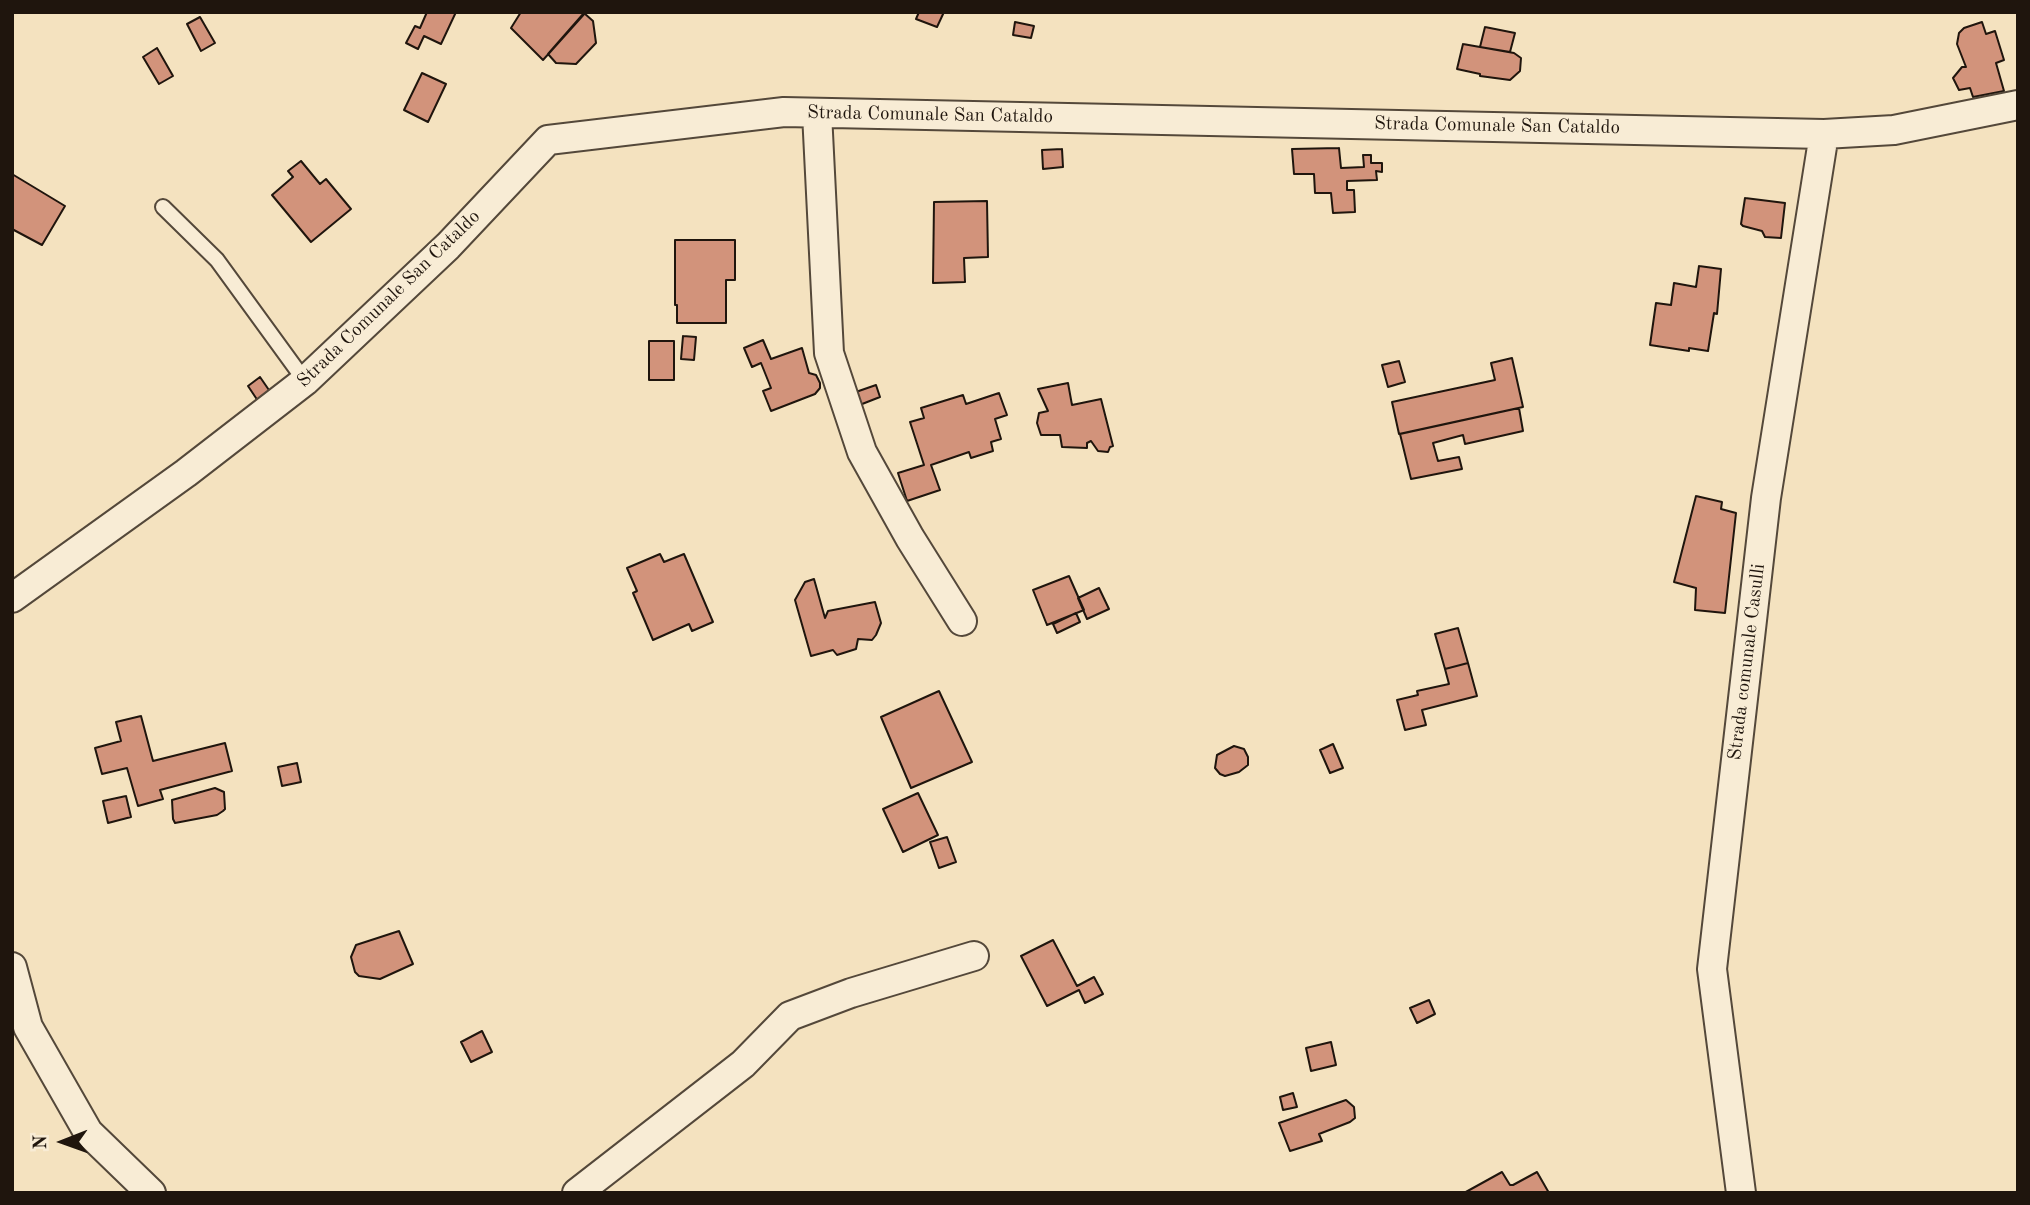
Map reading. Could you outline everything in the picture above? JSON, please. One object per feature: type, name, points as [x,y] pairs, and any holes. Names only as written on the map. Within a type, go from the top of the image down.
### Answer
[{"type":"street","name":"Strada Comunale San Cataldo","points":[[12,598],[186,474],[305,381],[448,246],[548,139],[784,112],[1824,134],[1894,130],[2018,105]]},
{"type":"street","points":[[817,113],[829,352],[862,452],[910,538],[962,621]]},
{"type":"street","name":"Strada comunale Casulli","points":[[1741,1193],[1712,969],[1766,498],[1824,134]]},
{"type":"street","points":[[577,1193],[743,1064],[790,1017],[852,993],[974,956]]},
{"type":"street","points":[[12,967],[28,1027],[88,1132],[151,1193]]},
{"type":"lane","points":[[163,207],[217,260],[305,381]]},
{"type":"building","points":[[427,12],[456,12],[441,44],[424,36],[418,49],[406,43],[415,26],[420,28]]},
{"type":"building","points":[[521,12],[586,12],[543,60],[511,28]]},
{"type":"building","points":[[919,12],[944,12],[937,27],[916,19]]},
{"type":"building","points":[[584,13],[593,21],[596,43],[576,64],[556,63],[548,54]]},
{"type":"building","points":[[200,17],[215,43],[201,51],[187,24]]},
{"type":"building","points":[[1015,22],[1034,26],[1031,38],[1013,35]]},
{"type":"building","points":[[1982,22],[1986,34],[1995,31],[2004,60],[1996,63],[2004,91],[1973,97],[1970,88],[1959,90],[1953,78],[1962,67],[1966,67],[1957,44],[1959,33],[1964,28]]},
{"type":"building","points":[[1485,27],[1515,33],[1510,52],[1480,47]]},
{"type":"building","points":[[1463,44],[1514,53],[1521,58],[1520,71],[1510,80],[1480,76],[1457,69]]},
{"type":"building","points":[[157,48],[173,76],[159,84],[143,57]]},
{"type":"building","points":[[422,73],[446,84],[428,122],[404,110]]},
{"type":"building","points":[[1339,148],[1341,168],[1364,167],[1363,155],[1371,155],[1371,163],[1382,163],[1382,172],[1376,171],[1377,180],[1347,181],[1347,190],[1354,190],[1355,212],[1333,213],[1331,193],[1315,193],[1314,174],[1294,174],[1292,149]]},
{"type":"building","points":[[1062,149],[1063,167],[1043,169],[1042,150]]},
{"type":"building","points":[[301,161],[320,184],[326,179],[351,209],[311,242],[272,195],[293,177],[288,171]]},
{"type":"building","points":[[12,174],[65,206],[42,245],[12,229]]},
{"type":"building","points":[[1745,198],[1785,203],[1781,238],[1765,237],[1762,231],[1741,224]]},
{"type":"building","points":[[987,201],[988,257],[964,258],[965,282],[933,283],[934,202]]},
{"type":"building","points":[[675,240],[735,240],[735,280],[726,280],[726,323],[677,323]]},
{"type":"building","points":[[1699,266],[1721,269],[1717,314],[1714,313],[1708,351],[1650,345],[1656,303],[1671,305],[1674,283],[1696,287]]},
{"type":"building","points":[[683,336],[696,337],[694,360],[681,359]]},
{"type":"building","points":[[763,340],[771,359],[802,348],[809,373],[816,375],[820,383],[815,394],[771,411],[763,391],[771,388],[761,363],[752,367],[744,348]]},
{"type":"building","points":[[649,341],[674,341],[674,380],[649,380]]},
{"type":"building","points":[[1512,358],[1523,407],[1399,434],[1392,402],[1495,380],[1491,363]]},
{"type":"building","points":[[1399,361],[1405,382],[1388,387],[1382,365]]},
{"type":"building","points":[[260,377],[271,393],[258,401],[248,386]]},
{"type":"building","points":[[1068,383],[1072,405],[1101,399],[1113,446],[1108,452],[1098,451],[1091,441],[1087,443],[1087,448],[1062,447],[1060,435],[1041,435],[1037,423],[1039,413],[1048,411],[1038,389]]},
{"type":"building","points":[[876,385],[880,397],[857,406],[853,393]]},
{"type":"building","points":[[999,393],[1007,415],[995,419],[1001,439],[991,442],[993,451],[971,458],[969,452],[931,465],[940,490],[907,501],[898,473],[924,465],[910,422],[924,418],[921,408],[963,395],[966,404]]},
{"type":"building","points":[[1519,408],[1523,431],[1465,444],[1463,435],[1433,443],[1438,461],[1459,457],[1462,469],[1411,479],[1400,434]]},
{"type":"building","points":[[1696,496],[1722,502],[1721,509],[1736,513],[1725,613],[1695,610],[1696,588],[1674,582]]},
{"type":"building","points":[[660,554],[664,562],[684,554],[713,622],[692,631],[689,624],[653,640],[633,593],[637,591],[627,568]]},
{"type":"building","points":[[1069,576],[1084,610],[1047,625],[1033,590]]},
{"type":"building","points":[[814,579],[825,618],[828,611],[875,602],[881,623],[872,640],[858,639],[856,649],[837,655],[833,650],[811,656],[795,600],[805,582]]},
{"type":"building","points":[[1099,588],[1109,609],[1087,619],[1078,598]]},
{"type":"building","points":[[1076,613],[1080,622],[1057,633],[1053,624]]},
{"type":"building","points":[[1458,628],[1468,663],[1445,669],[1435,634]]},
{"type":"building","points":[[1468,663],[1477,696],[1422,710],[1426,725],[1405,730],[1397,700],[1418,695],[1417,691],[1449,684],[1445,669]]},
{"type":"building","points":[[939,691],[972,762],[911,788],[881,717]]},
{"type":"building","points":[[141,716],[153,761],[225,743],[232,771],[160,790],[163,799],[138,806],[127,768],[102,774],[95,748],[121,741],[116,722]]},
{"type":"building","points":[[1333,744],[1343,768],[1330,773],[1320,750]]},
{"type":"building","points":[[1234,746],[1244,749],[1248,765],[1239,772],[1225,776],[1215,768],[1217,755]]},
{"type":"building","points":[[297,763],[301,782],[282,786],[278,767]]},
{"type":"building","points":[[215,788],[224,792],[223,811],[217,815],[175,823],[172,800]]},
{"type":"building","points":[[918,793],[938,835],[903,852],[883,809]]},
{"type":"building","points":[[126,796],[131,817],[108,823],[103,801]]},
{"type":"building","points":[[947,837],[956,862],[939,868],[930,842]]},
{"type":"building","points":[[399,931],[413,964],[380,979],[359,976],[355,972],[351,957],[356,945]]},
{"type":"building","points":[[1053,940],[1077,986],[1094,977],[1103,994],[1085,1003],[1079,990],[1047,1006],[1021,956]]},
{"type":"building","points":[[1429,1000],[1435,1014],[1417,1023],[1410,1008]]},
{"type":"building","points":[[482,1031],[492,1052],[471,1062],[461,1042]]},
{"type":"building","points":[[1331,1042],[1336,1065],[1311,1071],[1306,1048]]},
{"type":"building","points":[[1293,1093],[1297,1107],[1283,1110],[1280,1097]]},
{"type":"building","points":[[1346,1100],[1354,1107],[1355,1118],[1319,1134],[1322,1141],[1290,1151],[1279,1123]]},
{"type":"building","points":[[1502,1172],[1510,1185],[1513,1185],[1537,1172],[1549,1193],[1464,1193]]}]
